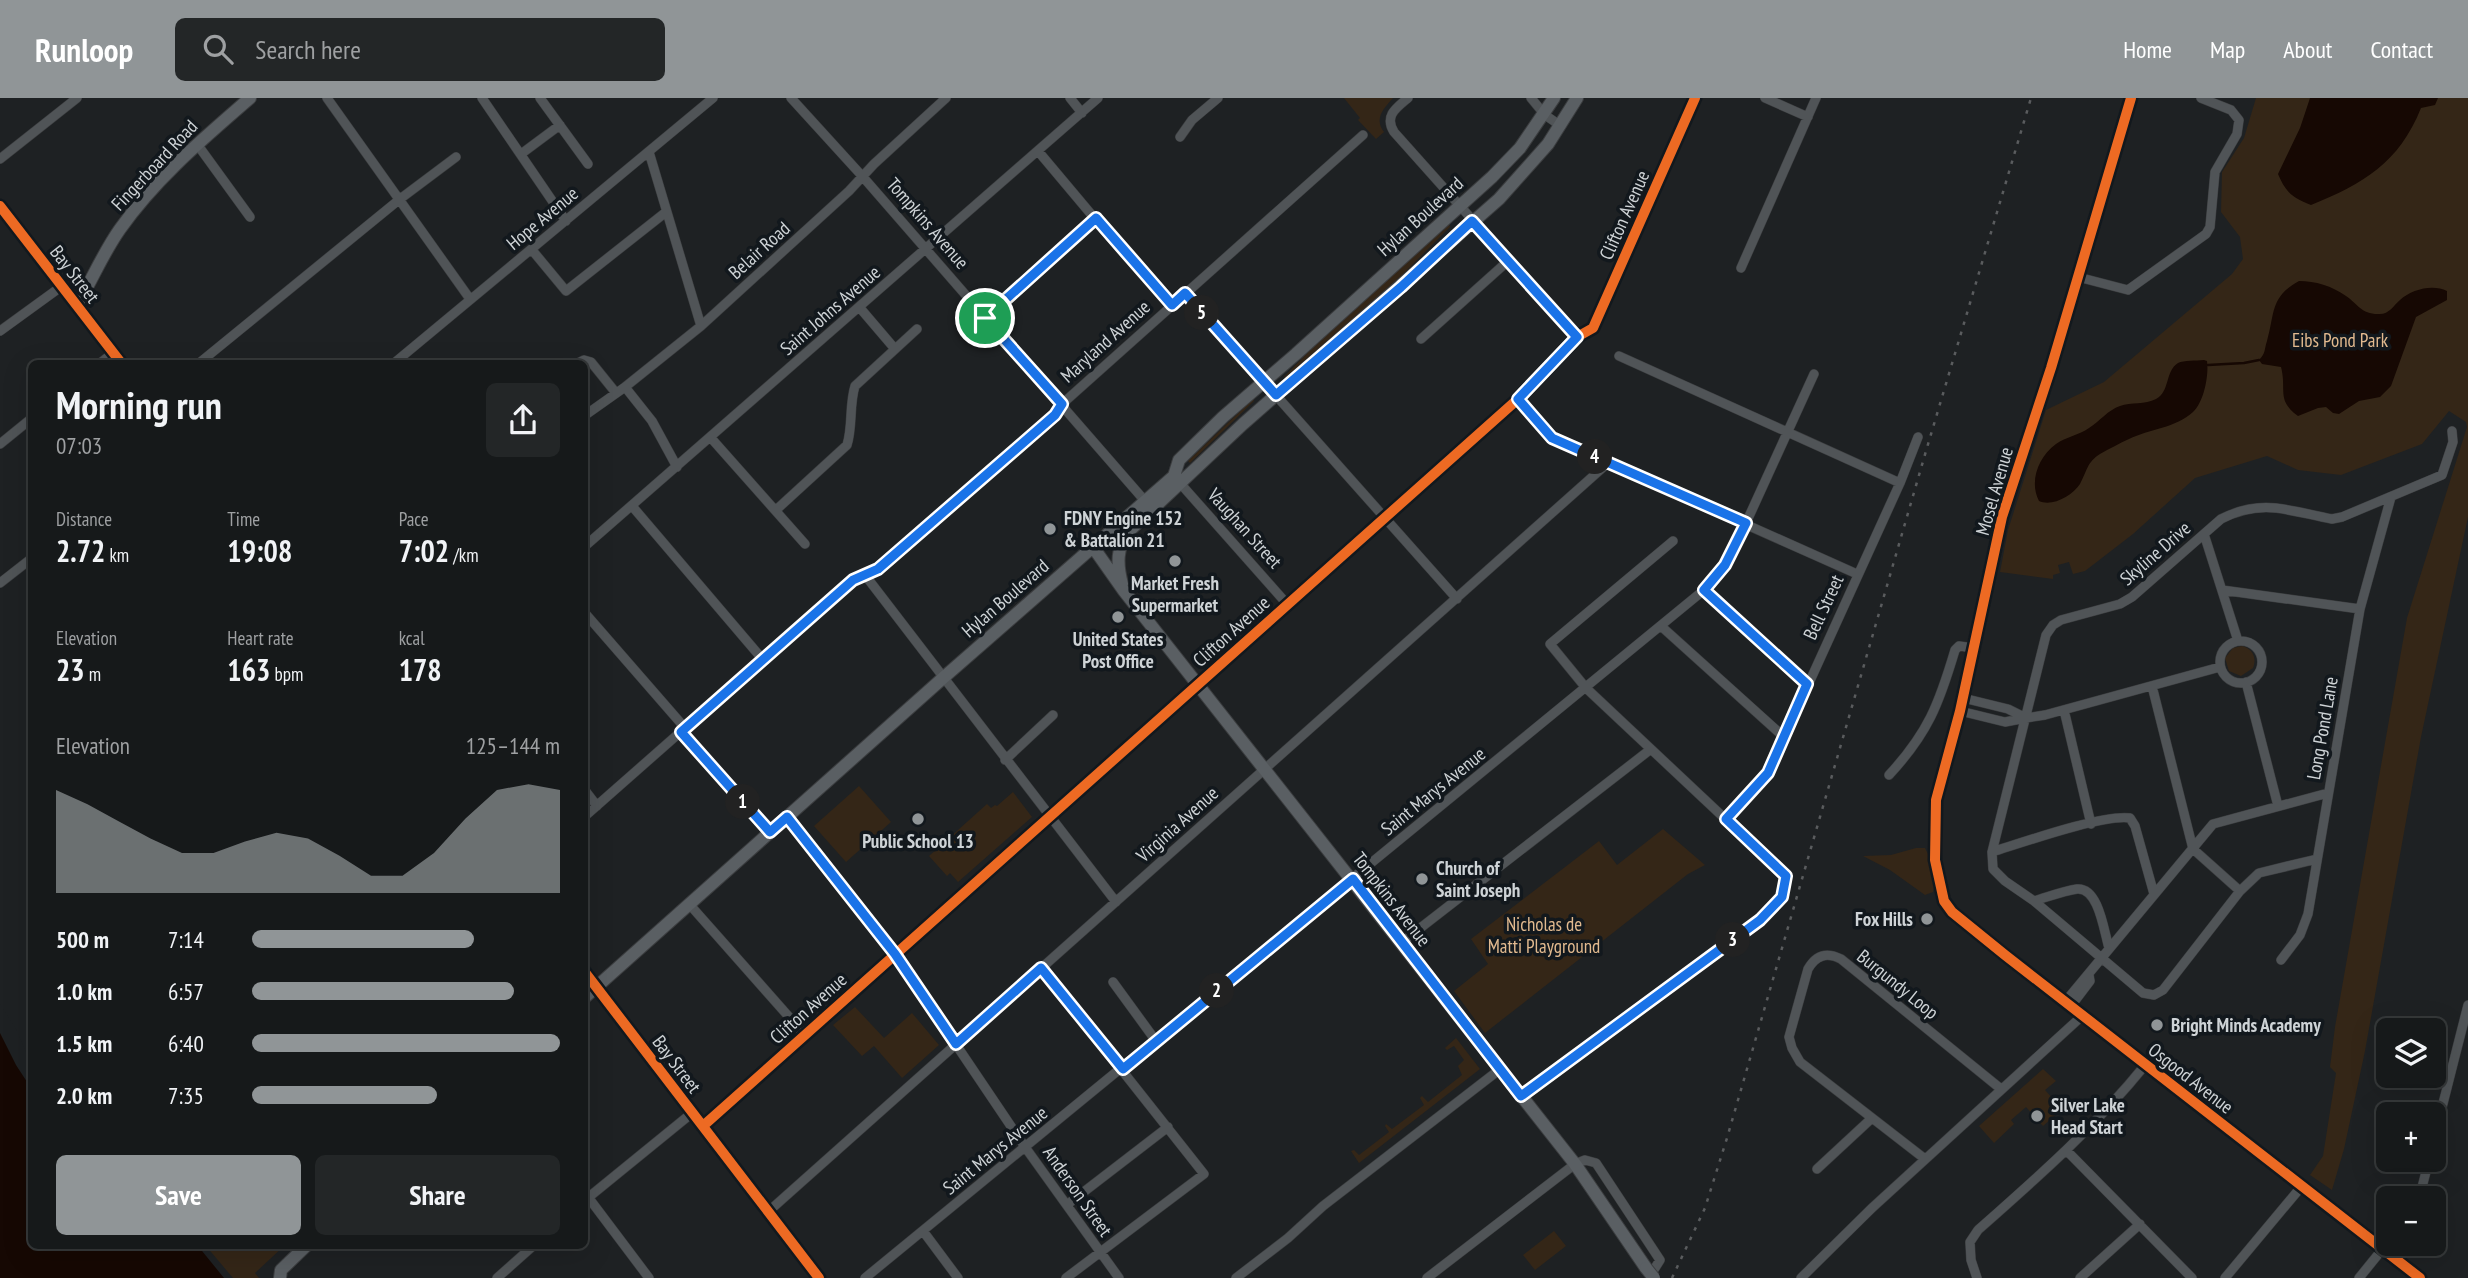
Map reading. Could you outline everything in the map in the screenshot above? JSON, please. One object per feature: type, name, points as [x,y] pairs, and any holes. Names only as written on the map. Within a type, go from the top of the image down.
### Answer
[{"type":"street","points":[[0,159],[77,98]]},
{"type":"street","name":"Fingerboard Road","points":[[78,305],[120,229],[197,144],[250,98]]},
{"type":"street","points":[[327,98],[470,299]]},
{"type":"street","points":[[482,98],[566,221]]},
{"type":"street","points":[[541,98],[589,164]]},
{"type":"street","name":"Hope Avenue","points":[[398,360],[713,98]]},
{"type":"street","name":"Tompkins Avenue","points":[[791,98],[1145,501]]},
{"type":"street","name":"Belair Road","points":[[588,413],[701,326],[946,98]]},
{"type":"street","points":[[1070,98],[1082,113]]},
{"type":"street","name":"Saint Johns Avenue","points":[[588,544],[1098,98]]},
{"type":"street","points":[[1180,137],[1192,120],[1218,98]]},
{"type":"street","points":[[1408,98],[1392,113],[1390,123],[1394,131],[1577,337]]},
{"type":"street","points":[[1531,98],[1545,115],[1562,126]]},
{"type":"street","name":"Hylan Boulevard","points":[[1176,479],[1179,460],[1223,417],[1479,190],[1509,160],[1545,115],[1554,98]]},
{"type":"street","name":"Hylan Boulevard","points":[[588,995],[1145,501],[1176,479],[1401,287],[1519,178],[1562,126],[1577,98]]},
{"type":"street","name":"Clifton Avenue","points":[[703,1126],[1518,399],[1577,337],[1593,328],[1695,98]]},
{"type":"street","points":[[1765,98],[1808,117]]},
{"type":"street","points":[[1741,268],[1816,98]]},
{"type":"street","name":"Mosel Avenue","points":[[1944,901],[1935,860],[1935,810],[2002,517],[2131,98]]},
{"type":"street","points":[[2078,277],[2128,290],[2206,234],[2210,227],[2215,172],[2237,134],[2239,120],[2231,110],[2201,98]]},
{"type":"street","points":[[521,154],[560,125]]},
{"type":"street","name":"Maryland Avenue","points":[[588,814],[853,580],[878,569],[1055,415],[1062,404],[1363,135]]},
{"type":"street","points":[[197,144],[250,217]]},
{"type":"street","points":[[1038,151],[1122,251],[1172,305]]},
{"type":"street","points":[[649,152],[701,326]]},
{"type":"street","points":[[203,360],[400,199],[456,157]]},
{"type":"street","name":"Bay Street","points":[[0,206],[119,360]]},
{"type":"street","points":[[532,250],[563,289],[570,290],[666,212]]},
{"type":"street","points":[[985,318],[1096,218]]},
{"type":"street","points":[[1421,339],[1508,261]]},
{"type":"street","points":[[0,331],[62,286]]},
{"type":"street","points":[[1185,293],[1457,599]]},
{"type":"street","points":[[860,308],[895,349]]},
{"type":"street","points":[[776,510],[847,445],[855,386],[918,329]]},
{"type":"street","points":[[104,360],[113,352]]},
{"type":"street","points":[[1619,356],[1899,483]]},
{"type":"street","points":[[588,361],[616,393]]},
{"type":"street","name":"Saint Marys Avenue","points":[[865,1278],[1704,590],[1725,565],[1814,374]]},
{"type":"street","points":[[625,387],[658,429],[677,467]]},
{"type":"street","points":[[1518,399],[1552,438],[1857,574]]},
{"type":"street","points":[[0,444],[28,421]]},
{"type":"street","name":"Skyline Drive","points":[[1992,852],[2046,635],[2053,625],[2120,604],[2132,597],[2221,519],[2252,507],[2270,507],[2332,519],[2442,475],[2453,442],[2452,431]]},
{"type":"street","name":"Bell Street","points":[[1726,819],[1768,773],[1918,437]]},
{"type":"street","points":[[711,438],[805,544]]},
{"type":"street","name":"Virginia Avenue","points":[[768,1211],[1609,462]]},
{"type":"street","points":[[1124,592],[1118,569],[1118,553],[1123,540],[1129,531],[1162,502],[1176,479]]},
{"type":"street","name":"Vaughan Street","points":[[1176,479],[1287,604]]},
{"type":"street","name":"Long Pond Lane","points":[[2281,960],[2301,935],[2305,925],[2360,609],[2392,497]]},
{"type":"street","points":[[632,506],[764,661]]},
{"type":"street","points":[[2204,534],[2238,641]]},
{"type":"street","points":[[1521,1096],[1760,920],[1782,897],[1786,876],[1586,688],[1550,645],[1673,541]]},
{"type":"street","name":"Tompkins Avenue","points":[[1093,547],[1124,592],[1353,879],[1499,1070],[1575,1164],[1650,1275]]},
{"type":"street","points":[[0,583],[28,561]]},
{"type":"street","points":[[865,575],[1116,902]]},
{"type":"street","points":[[1704,590],[1807,684]]},
{"type":"street","points":[[2222,590],[2360,609]]},
{"type":"street","points":[[588,617],[770,832]]},
{"type":"street","points":[[1661,627],[1784,737]]},
{"type":"street","points":[[2238,641],[2251,644],[2260,653],[2262,660],[2259,673],[2246,682],[2230,680],[2225,677],[2220,667],[2222,652],[2238,641]]},
{"type":"street","points":[[1889,775],[1911,751],[1928,724],[1941,697],[1955,650],[1959,646],[1974,648]]},
{"type":"street","points":[[1961,704],[2005,722],[2064,710],[2220,667]]},
{"type":"street","points":[[2246,682],[2278,806]]},
{"type":"street","points":[[2152,686],[2193,849],[2239,891]]},
{"type":"street","points":[[2064,710],[2091,824]]},
{"type":"street","points":[[1005,760],[1053,715]]},
{"type":"street","points":[[1401,943],[1651,749]]},
{"type":"street","points":[[2068,1004],[2090,981],[2089,975],[2106,952],[2213,824],[2328,793]]},
{"type":"street","points":[[588,794],[597,806]]},
{"type":"street","points":[[2154,894],[2130,818],[2121,816],[1992,852],[1993,869],[2005,881],[2106,952],[2143,993],[2148,995],[2159,993],[2239,891],[2259,873],[2317,859]]},
{"type":"street","name":"Anderson Street","points":[[787,817],[895,954],[1025,1147],[1119,1278]]},
{"type":"street","points":[[2034,901],[2080,889],[2088,891],[2095,898],[2106,952]]},
{"type":"street","name":"Osgood Avenue","points":[[1944,901],[1952,912],[2301,1187],[2376,1238]]},
{"type":"street","points":[[690,905],[805,1035]]},
{"type":"street","name":"Burgundy Loop","points":[[1925,1159],[1800,1062],[1792,1048],[1789,1037],[1808,969],[1813,961],[1824,955],[1841,959],[2001,1089]]},
{"type":"street","points":[[1041,968],[1204,1174],[1066,1278]]},
{"type":"street","name":"Bay Street","points":[[588,976],[819,1278]]},
{"type":"street","points":[[1113,982],[1156,1041]]},
{"type":"street","points":[[2443,1102],[2468,1005]]},
{"type":"street","points":[[1801,1278],[1871,1208],[2082,1016]]},
{"type":"street","points":[[1977,1278],[1971,1260],[1970,1242],[1974,1236],[2067,1151],[2118,1098],[2146,1064]]},
{"type":"street","points":[[1236,1278],[1288,1238],[1323,1206],[1499,1070]]},
{"type":"street","points":[[588,1197],[692,1113]]},
{"type":"street","points":[[1817,1169],[1872,1118]]},
{"type":"street","points":[[1068,1205],[1168,1127]]},
{"type":"street","points":[[2067,1151],[2192,1278]]},
{"type":"street","points":[[1427,1278],[1575,1164],[1586,1160],[1596,1163],[1660,1259],[1650,1275]]},
{"type":"street","points":[[2225,1278],[2301,1187]]},
{"type":"street","points":[[588,1202],[649,1278]]},
{"type":"street","points":[[2080,1278],[2140,1224]]},
{"type":"street","points":[[923,1231],[958,1278]]},
{"type":"street","points":[[280,1278],[281,1270],[303,1249]]},
{"type":"street","points":[[496,1278],[530,1249]]},
{"type":"street","points":[[2359,1278],[2377,1256]]},
{"type":"street","name":"Osgood Avenue","points":[[2397,1256],[2420,1278]]},
{"type":"green space","points":[[1344,98],[1393,98],[1380,118],[1384,132],[1376,139],[1358,120],[1360,118]]},
{"type":"green space","name":"Eibs Pond Park","points":[[2256,98],[2468,98],[2468,517],[2421,737],[2365,1051],[2344,1149],[2332,1190],[2310,1175],[2323,1156],[2336,1073],[2330,1067],[2335,1027],[2407,618],[2467,427],[2466,422],[2449,411],[2422,444],[2341,475],[2298,470],[2267,456],[2195,478],[2133,534],[2085,571],[2073,574],[2069,562],[2058,565],[2060,573],[2053,575],[2053,579],[2000,572],[2008,530],[2046,410],[2104,382],[2232,274],[2243,259],[2240,237],[2221,212],[2222,172],[2244,138]]},
{"type":"green space","points":[[1449,224],[1450,227],[1402,275],[1284,377],[1314,346]]},
{"type":"green space","points":[[1253,399],[1254,401],[1190,463],[1188,461]]},
{"type":"green space","points":[[2242,646],[2253,654],[2255,661],[2253,668],[2241,676],[2229,671],[2225,658],[2233,648]]},
{"type":"green space","points":[[859,786],[891,822],[846,862],[814,826]]},
{"type":"green space","points":[[1013,792],[1032,817],[958,882],[950,873],[947,876],[929,856],[987,804],[991,808],[997,806]]},
{"type":"green space","name":"Nicholas de Matti Playground","points":[[1663,829],[1705,865],[1688,874],[1485,1033],[1454,991],[1488,964],[1471,939],[1599,841],[1617,865]]},
{"type":"green space","points":[[1925,848],[1928,854],[1934,888],[1933,892],[1925,895],[1890,870],[1863,856],[1891,855]]},
{"type":"green space","points":[[855,1007],[884,1038],[912,1013],[939,1045],[902,1078],[874,1046],[862,1056],[833,1025]]},
{"type":"green space","points":[[1456,1038],[1480,1069],[1359,1163],[1351,1151],[1354,1150],[1359,1155],[1389,1132],[1386,1124],[1392,1129],[1424,1105],[1420,1098],[1422,1096],[1428,1102],[1462,1075],[1458,1066],[1464,1060],[1454,1046],[1447,1050],[1445,1048]]},
{"type":"green space","points":[[2043,1069],[2056,1081],[2045,1090],[2062,1109],[2043,1126],[2026,1107],[2011,1120],[2014,1124],[1994,1143],[1979,1126]]},
{"type":"green space","points":[[1554,1231],[1566,1246],[1535,1270],[1523,1255]]},
{"type":"green space","points":[[204,1249],[281,1249],[255,1273],[259,1278],[230,1278]]},
{"type":"shaded area","points":[[2310,98],[2438,98],[2435,105],[2421,108],[2402,143],[2377,169],[2347,189],[2311,205],[2291,194],[2278,174],[2300,128]]},
{"type":"shaded area","points":[[2299,281],[2335,289],[2372,314],[2385,313],[2405,296],[2423,289],[2447,291],[2447,300],[2416,317],[2391,386],[2380,397],[2359,401],[2339,414],[2326,407],[2298,416],[2285,400],[2281,367],[2262,364],[2259,360],[2263,355],[2278,300]]},
{"type":"shaded area","points":[[2207,361],[2205,388],[2193,412],[2179,422],[2122,442],[2100,454],[2090,464],[2072,493],[2050,503],[2039,501],[2035,478],[2040,463],[2050,449],[2085,430],[2116,408],[2156,399],[2164,392],[2171,371],[2178,363]]},
{"type":"shaded area","points":[[0,1007],[28,1067],[28,1249],[204,1249],[230,1278],[0,1278]]},
{"type":"pier","points":[[0,1004],[16,1029],[28,1057],[28,1083],[16,1065],[0,1033]]},
{"type":"pier","points":[[200,1249],[209,1249],[233,1278],[224,1278]]},
{"type":"waterway","points":[[2208,365],[2259,360]]},
{"type":"railway","points":[[1672,1278],[1705,1208],[1727,1138],[2031,98]]},
{"type":"cycle path","points":[[703,1126],[1518,399],[1577,337],[1593,328],[1695,98]]},
{"type":"cycle path","points":[[2131,98],[2051,368],[2002,517],[1960,711],[1936,800],[1935,860],[1944,901],[1952,912],[2005,955],[2420,1278]]},
{"type":"cycle path","points":[[0,206],[119,360]]},
{"type":"cycle path","points":[[588,976],[819,1278]]},
{"type":"place","name":"FDNY Engine 152 & Battalion 21","points":[[1050,529]]},
{"type":"place","name":"Market Fresh Supermarket","points":[[1175,561]]},
{"type":"place","name":"United States Post Office","points":[[1118,617]]},
{"type":"place","name":"Public School 13","points":[[918,819]]},
{"type":"place","name":"Church of Saint Joseph","points":[[1422,879]]},
{"type":"place","name":"Fox Hills","points":[[1927,919]]},
{"type":"place","name":"Bright Minds Academy","points":[[2157,1025]]},
{"type":"place","name":"Silver Lake Head Start","points":[[2037,1116]]},
{"type":"route","points":[[1096,218],[1122,251],[1172,305],[1185,293],[1276,395],[1401,287],[1472,221],[1577,337],[1518,399],[1552,438],[1746,523],[1725,565],[1704,590],[1807,684],[1768,773],[1726,819],[1786,876],[1782,897],[1760,920],[1521,1096],[1353,879],[1123,1069],[1041,968],[956,1044],[895,954],[787,817],[770,832],[681,732],[853,580],[878,569],[1055,415],[1062,404],[985,318],[1096,218]]}]
